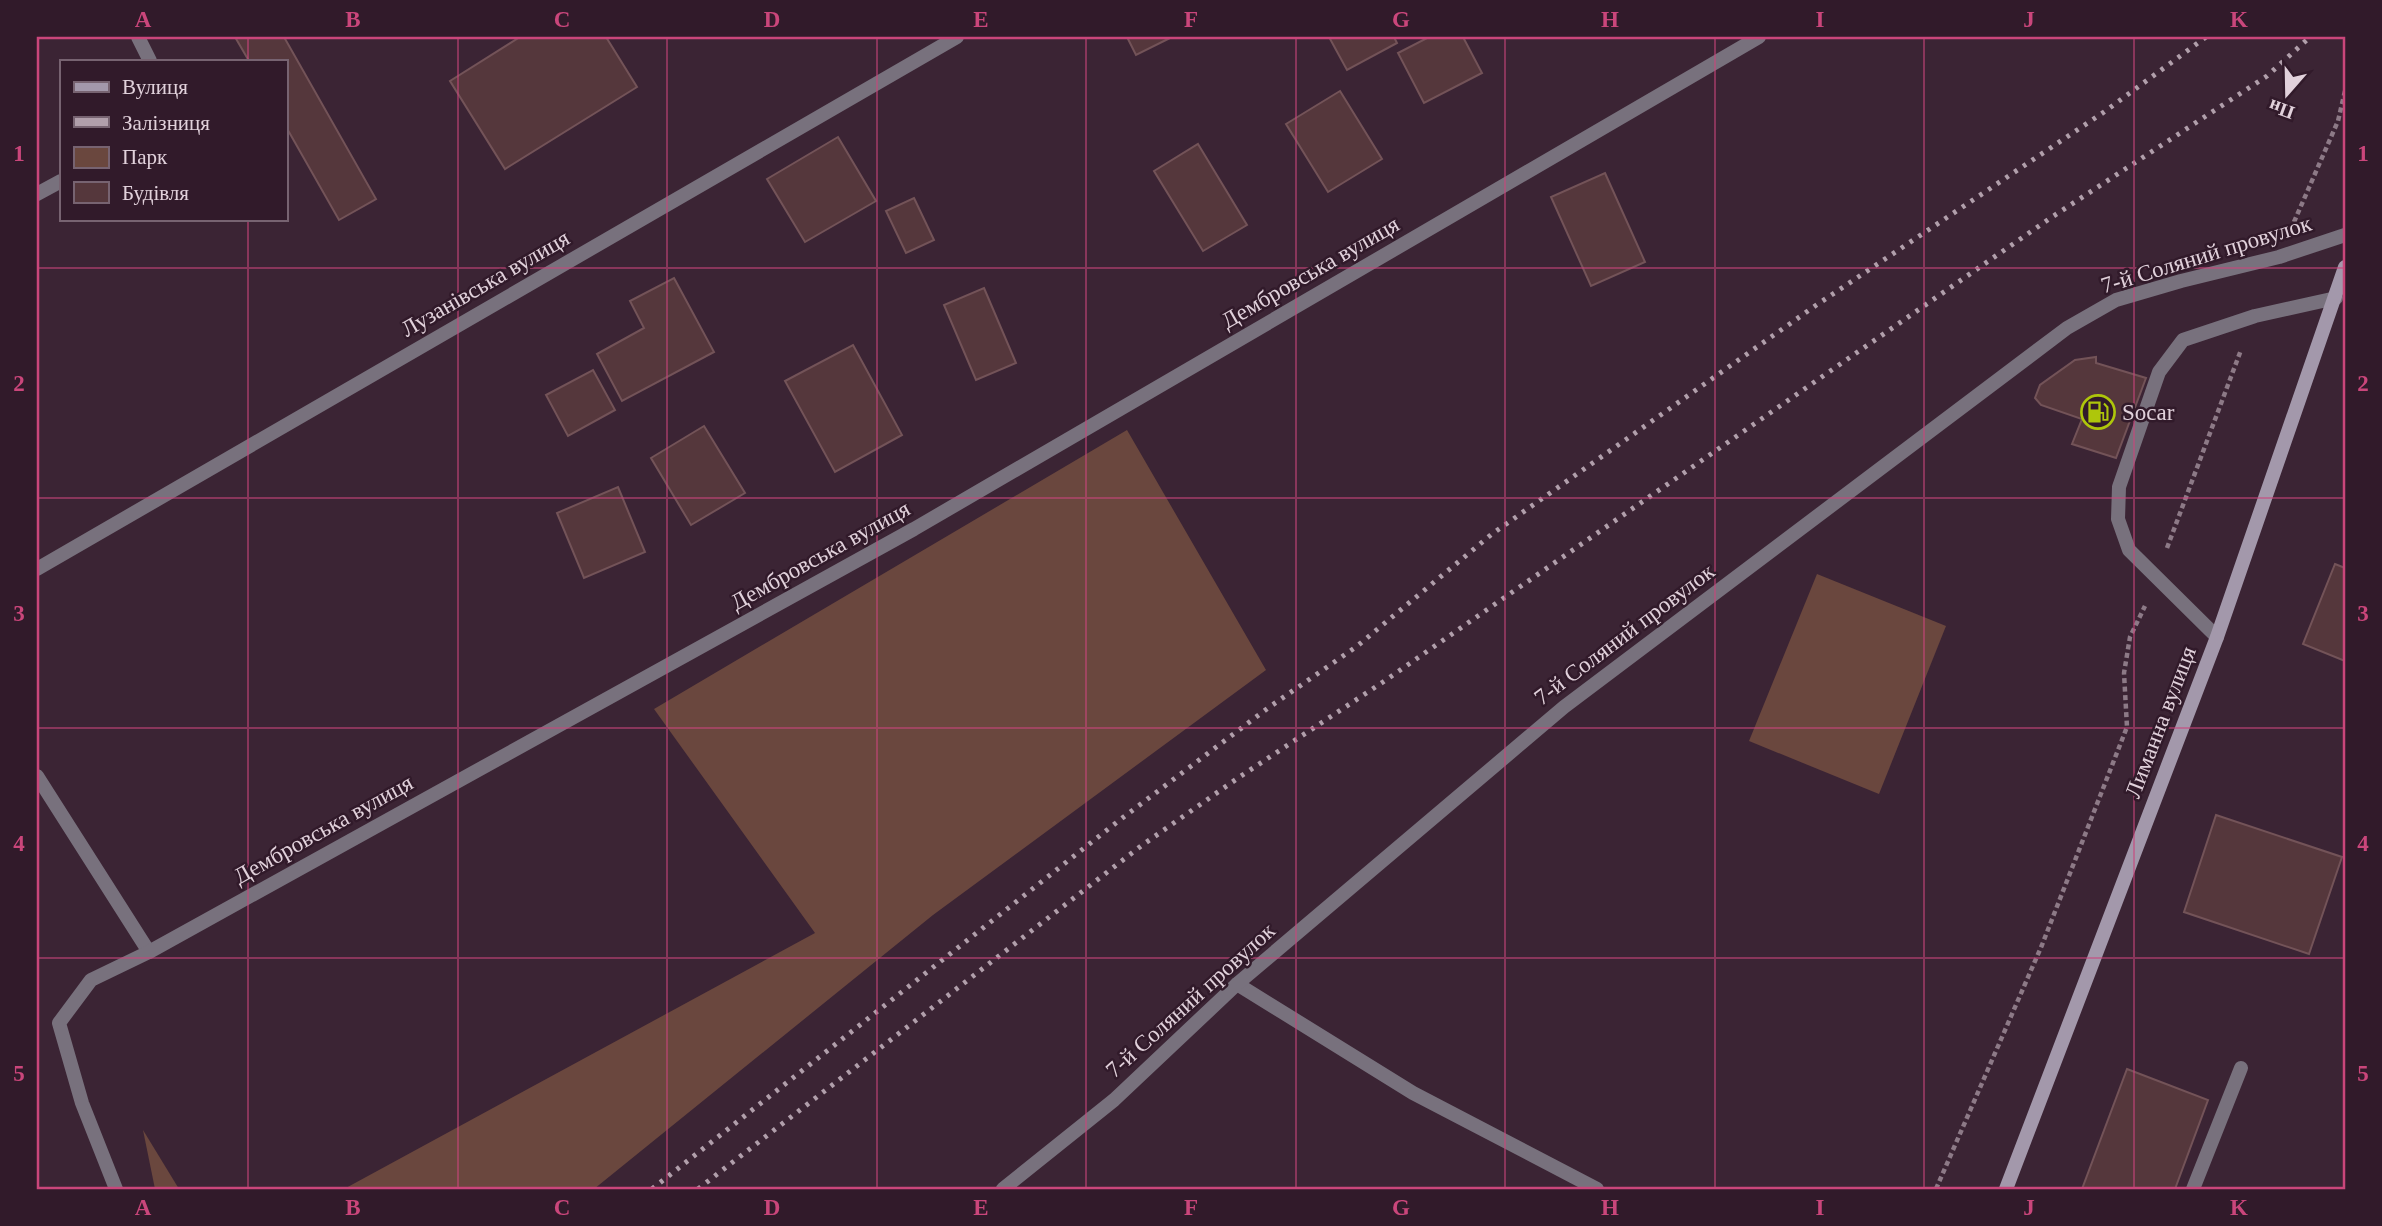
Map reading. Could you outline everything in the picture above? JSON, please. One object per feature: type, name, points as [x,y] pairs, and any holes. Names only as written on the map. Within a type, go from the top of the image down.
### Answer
[{"type":"main road","name":"Лиманна вулиця","points":[[2006,1189],[2217,636],[2345,267]]},
{"type":"street","points":[[138,37],[150,60]]},
{"type":"street","name":"Лузанівська вулиця","points":[[37,569],[957,37]]},
{"type":"street","name":"Дембровська вулиця","points":[[116,1189],[82,1103],[59,1023],[91,980],[149,952],[914,529],[1759,37]]},
{"type":"street","points":[[37,194],[60,182]]},
{"type":"street","name":"7-й Соляний провулок","points":[[1003,1189],[1114,1100],[1237,984],[1564,706],[2067,328],[2116,300],[2279,257],[2345,235]]},
{"type":"street","points":[[2217,636],[2129,550],[2118,519],[2119,487],[2159,372],[2183,340],[2255,316],[2336,298]]},
{"type":"street","points":[[37,776],[149,952]]},
{"type":"street","points":[[1237,984],[1413,1093],[1597,1189]]},
{"type":"street","points":[[2193,1189],[2241,1068]]},
{"type":"path","points":[[2279,257],[2338,121],[2345,91]]},
{"type":"path","points":[[1936,1189],[2042,945],[2127,727],[2124,673],[2130,637],[2157,575],[2255,316]]},
{"type":"green space","points":[[1127,430],[1266,670],[933,915],[594,1189],[344,1189],[815,933],[654,709]]},
{"type":"green space","points":[[1817,574],[1946,626],[1879,794],[1749,741]]},
{"type":"green space","points":[[143,1130],[179,1189],[155,1189]]},
{"type":"building","points":[[235,37],[284,37],[376,199],[339,220],[287,129],[287,60],[248,60]]},
{"type":"building","points":[[520,37],[606,37],[637,87],[505,169],[450,81]]},
{"type":"building","points":[[1127,37],[1172,37],[1136,55]]},
{"type":"building","points":[[1329,37],[1394,37],[1397,43],[1347,70]]},
{"type":"building","points":[[1429,37],[1463,37],[1482,73],[1424,103],[1398,53]]},
{"type":"building","points":[[1340,91],[1382,159],[1328,192],[1286,124]]},
{"type":"building","points":[[838,137],[876,201],[805,242],[767,179]]},
{"type":"building","points":[[1198,144],[1247,225],[1203,251],[1154,171]]},
{"type":"building","points":[[1605,173],[1645,262],[1591,286],[1551,197]]},
{"type":"building","points":[[914,198],[934,240],[906,253],[886,211]]},
{"type":"building","points":[[674,278],[714,352],[622,401],[597,354],[644,328],[630,301]]},
{"type":"building","points":[[984,288],[1016,363],[976,380],[944,305]]},
{"type":"building","points":[[853,345],[902,435],[835,472],[785,381]]},
{"type":"building","name":"Socar","points":[[2096,357],[2096,363],[2146,378],[2116,458],[2072,444],[2082,419],[2041,405],[2035,398],[2040,385],[2075,360]]},
{"type":"building","points":[[593,370],[615,410],[568,436],[546,395]]},
{"type":"building","points":[[704,426],[745,493],[691,525],[651,458]]},
{"type":"building","points":[[618,487],[645,552],[584,578],[557,513]]},
{"type":"building","points":[[2335,564],[2345,568],[2345,661],[2303,644]]},
{"type":"building","points":[[2216,815],[2342,857],[2309,954],[2184,912]]},
{"type":"building","points":[[2127,1069],[2208,1100],[2175,1189],[2082,1189]]},
{"type":"railway","points":[[652,1189],[1121,819],[1268,708],[1356,647],[1492,534],[1815,306],[2104,112],[2206,37]]},
{"type":"railway","points":[[698,1189],[1141,846],[1383,682],[2049,219],[2267,76],[2310,37]]},
{"type":"place","name":"Socar","points":[[2098,412]]}]
